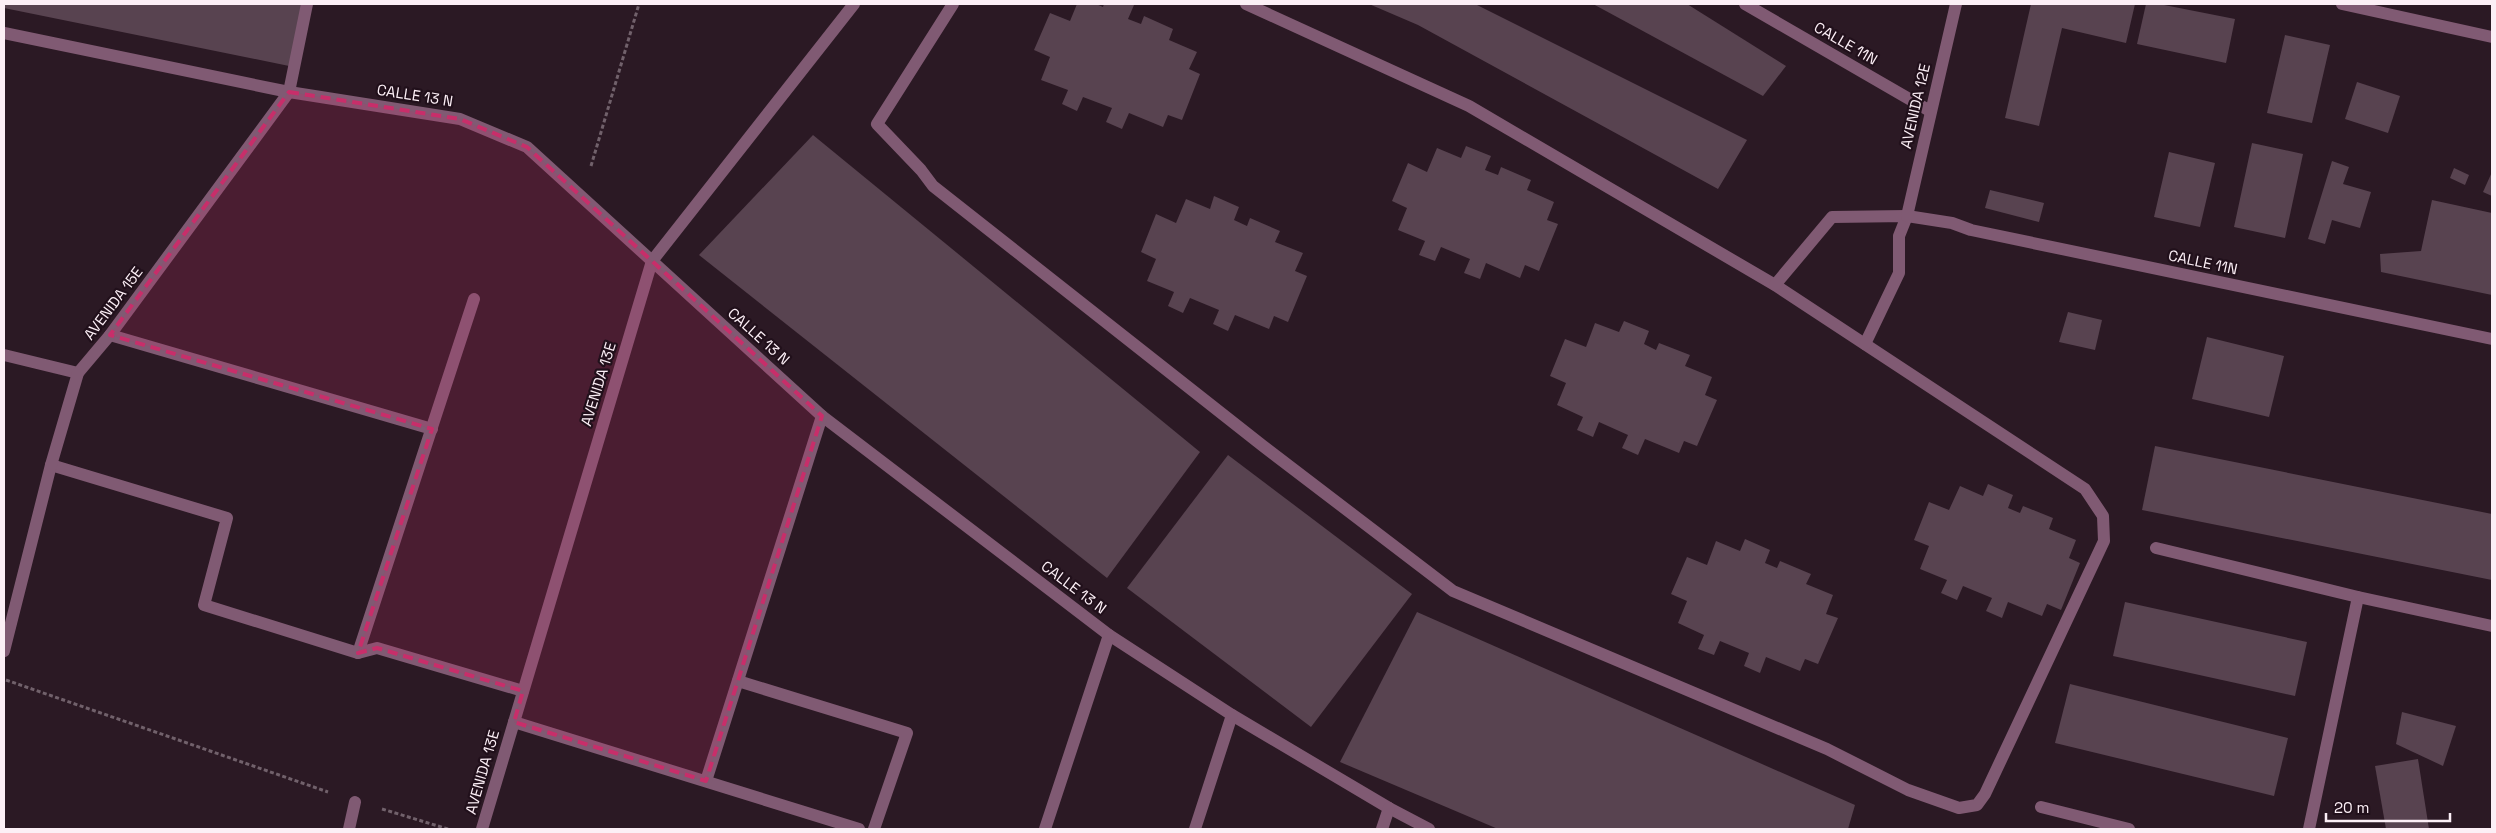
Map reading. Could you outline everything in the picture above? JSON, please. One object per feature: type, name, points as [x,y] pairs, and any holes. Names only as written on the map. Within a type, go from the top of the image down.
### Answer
[{"type":"street","name":"AVENIDA 15E","points":[[4,651],[51,465],[78,373],[110,335],[289,92],[307,4]]},
{"type":"street","name":"AVENIDA 13E","points":[[482,829],[652,261],[854,4]]},
{"type":"street","points":[[953,4],[877,124],[921,170],[933,186],[1263,446],[1453,591],[1827,749],[1908,790],[1959,808],[1977,805],[1984,794],[2104,541],[2103,516],[2085,489],[1775,285],[1468,106],[1246,4]]},
{"type":"street","name":"CALLE 11N","points":[[1745,4],[1930,111]]},
{"type":"street","name":"AVENIDA 12E","points":[[1865,344],[1899,273],[1899,236],[1907,216],[1956,4]]},
{"type":"street","points":[[2342,4],[2492,37]]},
{"type":"street","name":"CALLE 13 N","points":[[4,33],[289,92],[460,119],[527,147],[822,416],[1109,634],[1232,715],[1388,808],[1429,829]]},
{"type":"street","name":"CALLE 11N","points":[[1775,285],[1832,217],[1907,216],[2492,339]]},
{"type":"street","points":[[358,653],[474,298]]},
{"type":"street","points":[[110,335],[432,429]]},
{"type":"street","points":[[4,356],[78,373]]},
{"type":"street","points":[[706,782],[822,416]]},
{"type":"street","points":[[51,465],[227,518],[204,605],[358,653],[377,648],[523,690]]},
{"type":"street","points":[[2156,548],[2358,597],[2492,626]]},
{"type":"street","points":[[2309,829],[2358,597]]},
{"type":"street","points":[[1045,829],[1109,634]]},
{"type":"street","points":[[738,682],[907,733],[874,829]]},
{"type":"street","points":[[1195,829],[1232,715]]},
{"type":"street","points":[[514,722],[859,829]]},
{"type":"street","points":[[349,829],[355,802]]},
{"type":"street","points":[[2041,807],[2129,829]]},
{"type":"street","points":[[1382,829],[1388,808]]},
{"type":"path","points":[[582,198],[639,4]]},
{"type":"path","points":[[4,679],[355,802],[448,829]]},
{"type":"highlighted area","points":[[289,92],[460,119],[527,147],[822,416],[706,781],[514,722],[523,691],[377,648],[358,653],[432,429],[110,335]]},
{"type":"building","points":[[4,4],[305,4],[294,67],[4,8]]},
{"type":"building","points":[[1077,4],[1096,4],[1103,7],[1104,4],[1134,5],[1128,19],[1141,24],[1144,16],[1173,29],[1169,40],[1197,52],[1189,69],[1200,74],[1182,120],[1168,115],[1163,127],[1129,113],[1122,129],[1106,122],[1112,108],[1083,97],[1077,111],[1062,104],[1068,90],[1041,80],[1050,57],[1034,50],[1050,13],[1070,21]]},
{"type":"building","points":[[1369,4],[1475,4],[1747,140],[1718,189],[1418,25]]},
{"type":"building","points":[[1593,4],[1687,4],[1786,66],[1763,96]]},
{"type":"building","points":[[2031,4],[2135,4],[2126,43],[2062,28],[2039,126],[2005,118]]},
{"type":"building","points":[[2146,4],[2159,4],[2235,19],[2226,63],[2137,44]]},
{"type":"building","points":[[2285,35],[2330,45],[2312,123],[2267,113]]},
{"type":"building","points":[[2357,82],[2400,96],[2388,133],[2345,119]]},
{"type":"building","points":[[813,135],[1200,452],[1107,578],[699,255]]},
{"type":"building","points":[[2252,143],[2303,154],[2285,238],[2234,227]]},
{"type":"building","points":[[1466,146],[1491,156],[1485,170],[1498,175],[1501,167],[1531,180],[1527,190],[1554,202],[1547,220],[1558,224],[1539,271],[1525,265],[1520,278],[1486,263],[1480,279],[1464,273],[1470,259],[1441,247],[1435,261],[1419,255],[1425,241],[1398,230],[1407,208],[1392,201],[1408,163],[1427,172],[1437,148],[1461,158]]},
{"type":"building","points":[[2169,152],[2215,163],[2200,227],[2154,217]]},
{"type":"building","points":[[2332,161],[2349,167],[2343,184],[2371,192],[2360,228],[2332,220],[2325,244],[2308,239]]},
{"type":"building","points":[[2454,168],[2469,175],[2465,185],[2450,178]]},
{"type":"building","points":[[2492,172],[2492,196],[2483,192]]},
{"type":"building","points":[[1990,190],[2044,203],[2039,222],[1985,208]]},
{"type":"building","points":[[1214,196],[1239,207],[1234,220],[1247,226],[1250,218],[1280,231],[1275,242],[1303,253],[1295,271],[1307,276],[1288,322],[1274,316],[1269,329],[1235,315],[1228,331],[1213,324],[1219,310],[1190,298],[1183,313],[1168,306],[1174,292],[1147,281],[1156,259],[1141,252],[1156,214],[1176,223],[1186,199],[1210,209]]},
{"type":"building","points":[[2432,200],[2492,213],[2492,295],[2381,272],[2380,254],[2421,251]]},
{"type":"building","points":[[2068,312],[2102,320],[2095,350],[2059,342]]},
{"type":"building","points":[[1624,321],[1649,331],[1644,344],[1656,350],[1659,343],[1690,355],[1685,366],[1712,377],[1705,395],[1717,400],[1697,446],[1684,441],[1679,453],[1645,439],[1638,455],[1622,448],[1628,435],[1599,422],[1593,437],[1577,430],[1583,417],[1557,405],[1566,383],[1550,376],[1565,339],[1586,347],[1595,323],[1619,332]]},
{"type":"building","points":[[2207,337],[2284,356],[2269,417],[2192,399]]},
{"type":"building","points":[[2155,446],[2492,514],[2492,580],[2142,510]]},
{"type":"building","points":[[1228,455],[1412,594],[1311,727],[1127,588]]},
{"type":"building","points":[[1988,484],[2013,495],[2008,508],[2020,513],[2023,506],[2053,518],[2049,529],[2076,540],[2069,558],[2080,563],[2061,610],[2047,604],[2042,616],[2008,602],[2002,618],[1986,611],[1992,598],[1963,586],[1957,600],[1941,593],[1947,580],[1920,569],[1929,546],[1914,540],[1929,502],[1949,510],[1960,486],[1983,496]]},
{"type":"building","points":[[1745,539],[1770,550],[1765,563],[1777,568],[1780,561],[1811,574],[1806,584],[1833,595],[1826,614],[1838,618],[1818,664],[1805,659],[1800,671],[1766,657],[1760,673],[1744,666],[1749,653],[1720,641],[1714,655],[1698,649],[1704,635],[1678,623],[1687,601],[1671,594],[1687,557],[1707,565],[1716,541],[1740,551]]},
{"type":"building","points":[[2125,602],[2307,642],[2295,696],[2113,656]]},
{"type":"building","points":[[1417,612],[1855,805],[1848,829],[1498,829],[1340,762]]},
{"type":"building","points":[[2070,684],[2288,738],[2274,796],[2055,743]]},
{"type":"building","points":[[2402,712],[2456,726],[2443,766],[2396,744]]},
{"type":"building","points":[[2418,759],[2429,829],[2386,829],[2375,766]]}]
